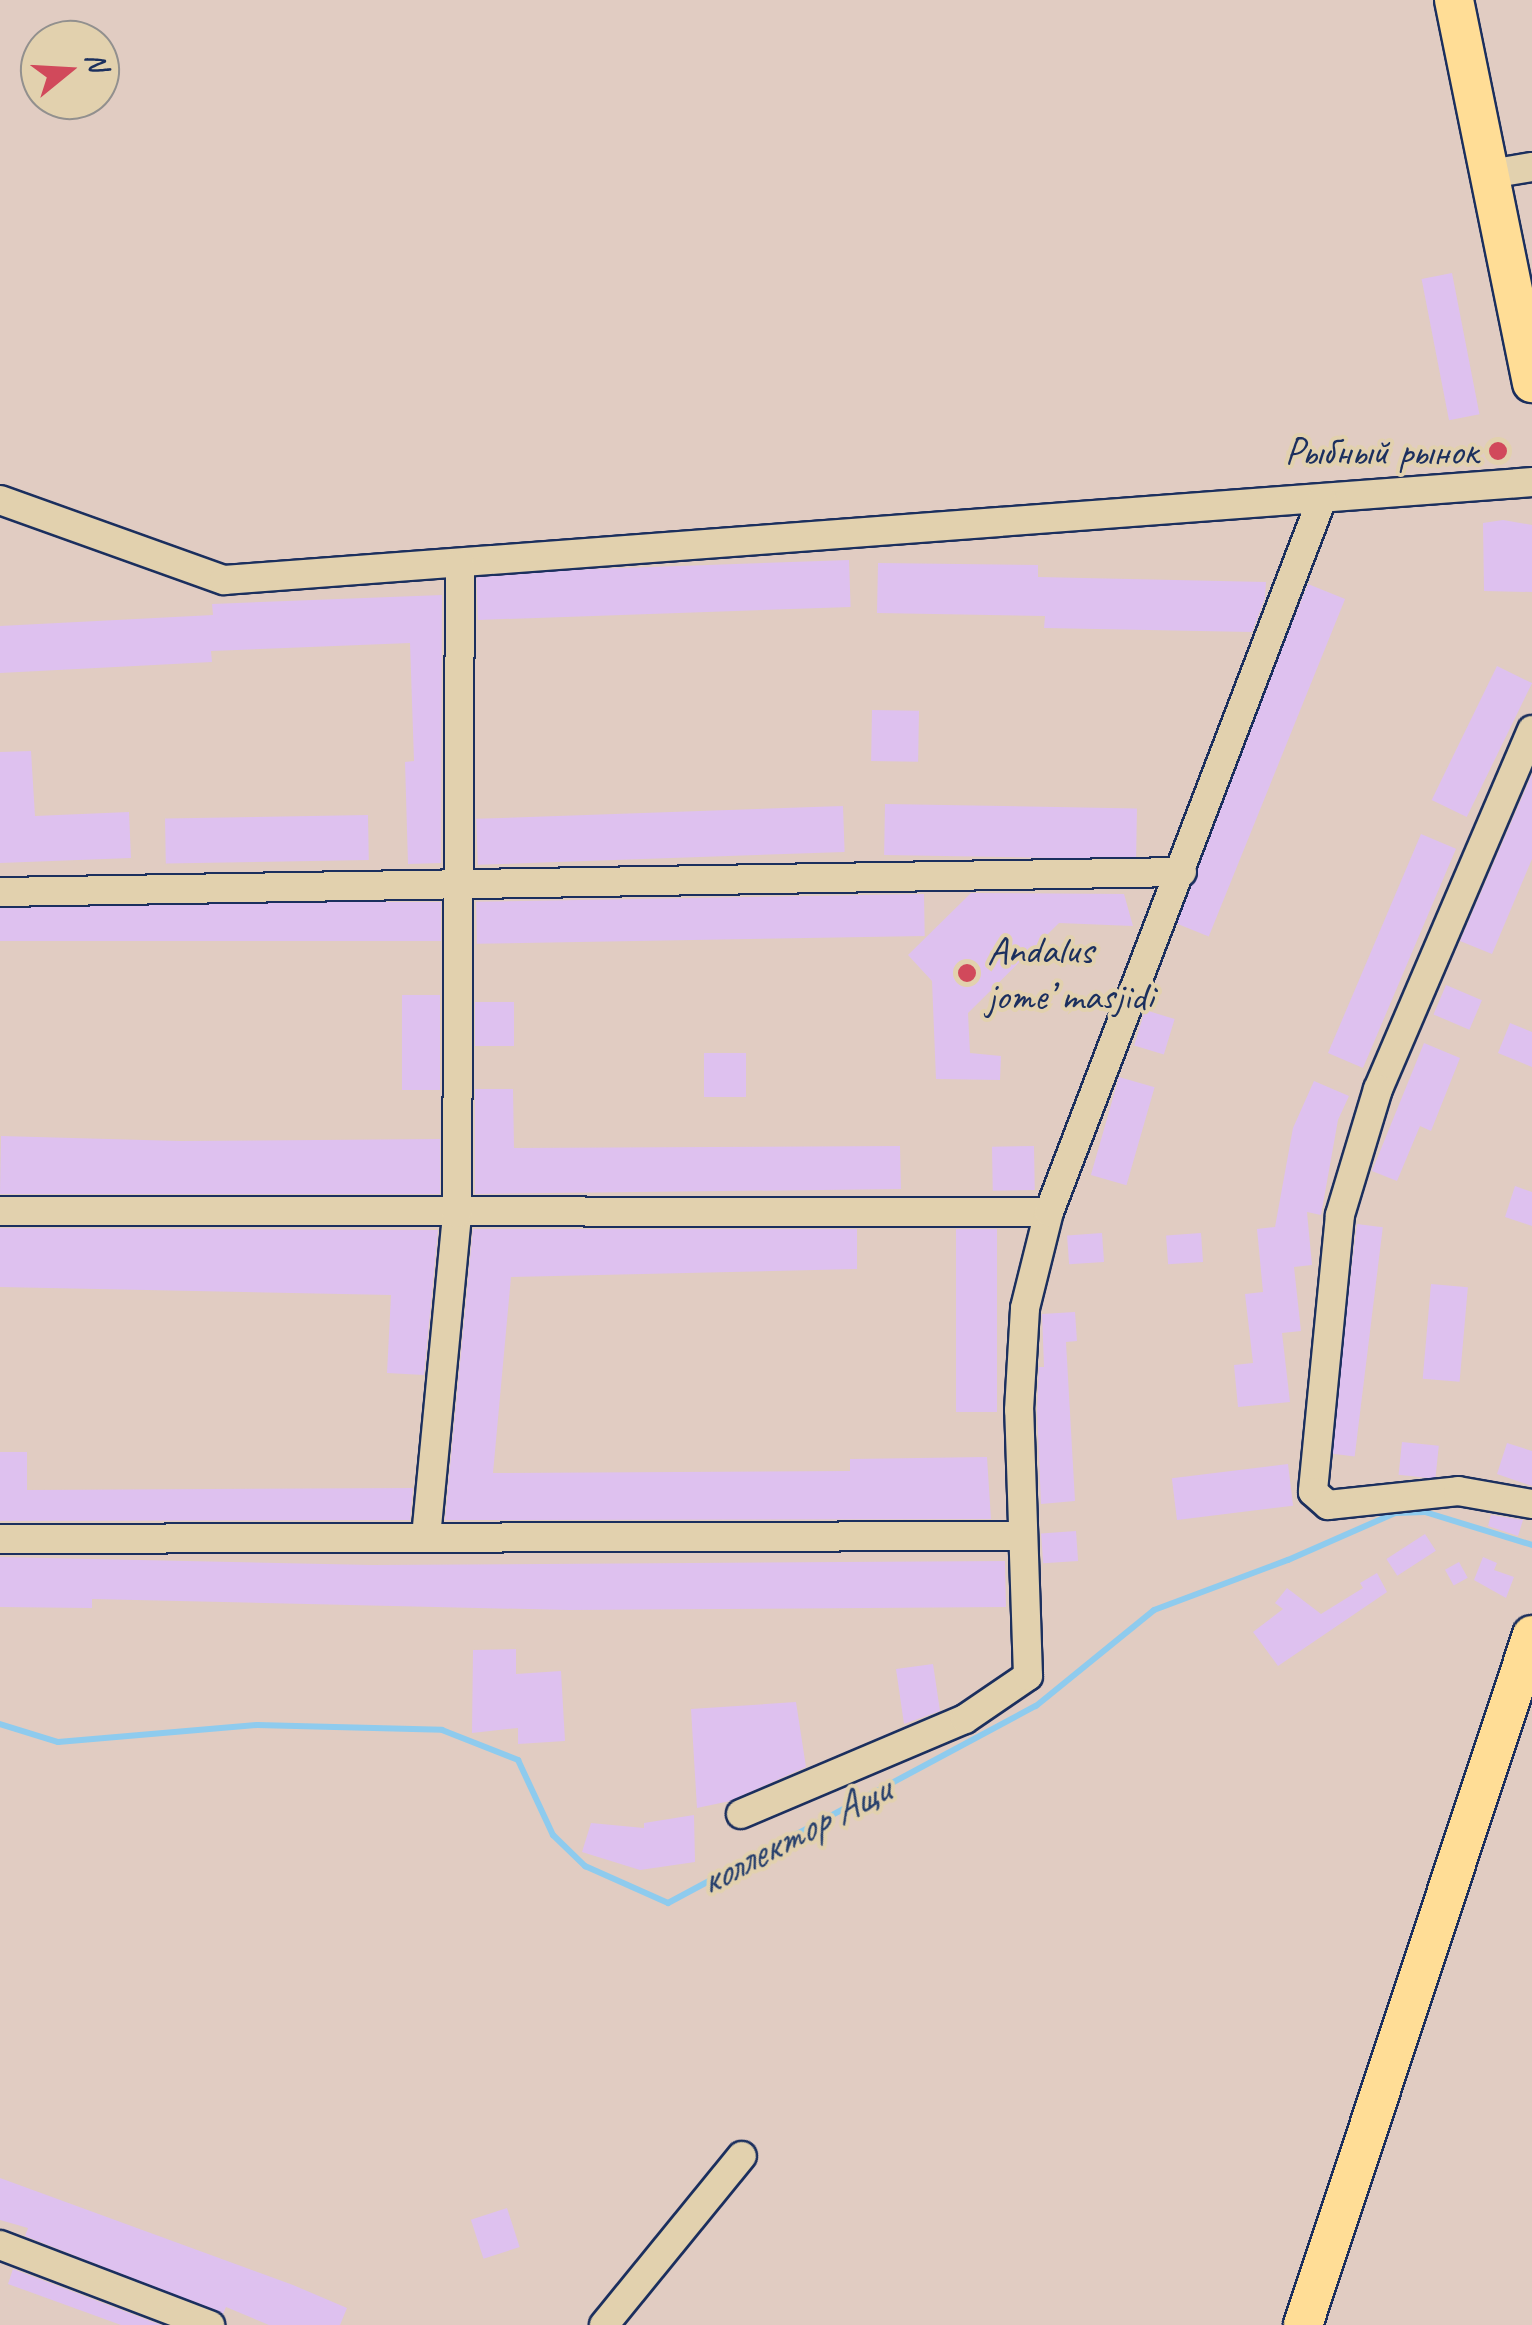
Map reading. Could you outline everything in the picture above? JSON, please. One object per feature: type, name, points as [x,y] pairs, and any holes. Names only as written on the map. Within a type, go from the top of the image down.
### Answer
[{"type":"main road","points":[[1454,0],[1532,383]]},
{"type":"main road","points":[[1303,2325],[1532,1634]]},
{"type":"street","points":[[1490,174],[1532,167]]},
{"type":"street","points":[[2,506],[224,580],[1532,482]]},
{"type":"street","points":[[741,1814],[965,1719],[1028,1676],[1019,1410],[1025,1308],[1049,1212],[1322,499]]},
{"type":"street","points":[[426,1538],[457,1212],[460,563]]},
{"type":"street","points":[[1532,730],[1378,1089],[1340,1215],[1313,1492],[1328,1505],[1458,1491],[1532,1504]]},
{"type":"street","points":[[0,892],[458,888],[1182,872]]},
{"type":"street","points":[[0,1211],[1049,1212]]},
{"type":"street","points":[[0,1538],[1023,1536]]},
{"type":"street","points":[[604,2325],[742,2156]]},
{"type":"street","points":[[0,2244],[210,2325]]},
{"type":"building","points":[[1452,273],[1479,414],[1449,420],[1422,279]]},
{"type":"building","points":[[1503,520],[1532,525],[1532,592],[1484,591],[1483,523]]},
{"type":"building","points":[[849,560],[851,607],[478,620],[476,573]]},
{"type":"building","points":[[878,563],[1038,565],[1038,577],[1266,582],[1265,598],[1252,632],[1044,628],[1045,616],[877,613]]},
{"type":"building","points":[[1308,584],[1345,599],[1209,936],[1172,921]]},
{"type":"building","points":[[442,595],[441,863],[408,864],[405,762],[414,761],[410,643],[211,651],[212,662],[0,673],[0,626],[213,615],[212,604]]},
{"type":"building","points":[[1497,666],[1532,683],[1467,817],[1432,800]]},
{"type":"building","points":[[872,710],[919,711],[918,762],[871,761]]},
{"type":"building","points":[[31,751],[35,816],[129,812],[131,858],[0,863],[0,752]]},
{"type":"building","points":[[1532,774],[1532,859],[1492,954],[1460,941]]},
{"type":"building","points":[[885,804],[1137,808],[1136,859],[884,855]]},
{"type":"building","points":[[843,806],[845,852],[478,865],[476,819]]},
{"type":"building","points":[[368,815],[369,860],[166,864],[165,819]]},
{"type":"building","points":[[1421,834],[1456,849],[1363,1068],[1328,1053]]},
{"type":"building","name":"Andalus jome’ masjidi","points":[[971,893],[1124,894],[1133,926],[1059,923],[968,1013],[970,1053],[1001,1056],[1000,1080],[936,1079],[932,981],[908,955]]},
{"type":"building","points":[[924,894],[925,936],[477,944],[476,902]]},
{"type":"building","points":[[0,902],[441,902],[441,941],[0,941]]},
{"type":"building","points":[[1446,985],[1482,1000],[1469,1030],[1433,1014]]},
{"type":"building","points":[[402,995],[440,995],[440,1090],[402,1090]]},
{"type":"building","points":[[475,1002],[514,1002],[514,1046],[475,1046]]},
{"type":"building","points":[[1145,1010],[1175,1019],[1164,1054],[1134,1045]]},
{"type":"building","points":[[1510,1023],[1532,1032],[1532,1067],[1498,1053]]},
{"type":"building","points":[[1424,1043],[1460,1058],[1431,1131],[1420,1126],[1397,1181],[1372,1171]]},
{"type":"building","points":[[704,1053],[746,1053],[746,1097],[704,1097]]},
{"type":"building","points":[[1119,1077],[1155,1087],[1126,1185],[1091,1175]]},
{"type":"building","points":[[1314,1081],[1349,1096],[1338,1120],[1321,1215],[1307,1212],[1312,1265],[1294,1267],[1301,1331],[1282,1333],[1290,1402],[1238,1407],[1234,1365],[1253,1363],[1245,1294],[1263,1292],[1257,1229],[1275,1227],[1293,1128]]},
{"type":"building","points":[[475,1089],[513,1089],[514,1148],[900,1146],[901,1189],[475,1194]]},
{"type":"building","points":[[1,1136],[180,1141],[440,1139],[440,1194],[0,1194]]},
{"type":"building","points":[[1034,1146],[1035,1190],[993,1191],[992,1147]]},
{"type":"building","points":[[1515,1186],[1532,1192],[1532,1226],[1505,1217]]},
{"type":"building","points":[[1357,1224],[1383,1227],[1355,1456],[1329,1453]]},
{"type":"building","points":[[0,1228],[438,1230],[424,1375],[387,1373],[391,1295],[0,1287]]},
{"type":"building","points":[[473,1229],[857,1229],[857,1269],[511,1277],[493,1473],[850,1471],[850,1459],[987,1457],[991,1519],[445,1520]]},
{"type":"building","points":[[956,1229],[997,1229],[997,1412],[956,1412]]},
{"type":"building","points":[[1102,1233],[1104,1262],[1069,1264],[1067,1235]]},
{"type":"building","points":[[1201,1233],[1203,1262],[1168,1264],[1166,1235]]},
{"type":"building","points":[[1431,1284],[1468,1287],[1460,1382],[1423,1379]]},
{"type":"building","points":[[1075,1312],[1077,1341],[1066,1342],[1075,1501],[1041,1504],[1037,1410],[1039,1367],[1044,1367],[1042,1314]]},
{"type":"building","points":[[1402,1442],[1439,1446],[1435,1479],[1399,1475]]},
{"type":"building","points":[[1507,1443],[1532,1451],[1532,1486],[1497,1474]]},
{"type":"building","points":[[0,1452],[27,1452],[27,1490],[413,1488],[410,1520],[0,1521]]},
{"type":"building","points":[[1288,1464],[1293,1506],[1177,1520],[1172,1478]]},
{"type":"building","points":[[1491,1515],[1523,1520],[1518,1536],[1488,1526]]},
{"type":"building","points":[[1076,1531],[1078,1561],[1043,1563],[1041,1533]]},
{"type":"building","points":[[1425,1534],[1436,1551],[1397,1576],[1386,1559]]},
{"type":"building","points":[[0,1557],[372,1565],[1005,1561],[1006,1607],[569,1610],[92,1599],[92,1608],[0,1607]]},
{"type":"building","points":[[1483,1557],[1497,1563],[1494,1570],[1514,1577],[1506,1598],[1474,1580]]},
{"type":"building","points":[[1459,1562],[1468,1578],[1454,1586],[1445,1570]]},
{"type":"building","points":[[1377,1573],[1387,1592],[1278,1666],[1253,1632],[1283,1609],[1275,1603],[1287,1588],[1321,1614],[1363,1588],[1360,1583]]},
{"type":"building","points":[[516,1649],[516,1674],[561,1671],[565,1741],[518,1744],[518,1728],[472,1733],[473,1650]]},
{"type":"building","points":[[933,1664],[940,1711],[904,1724],[896,1669]]},
{"type":"building","points":[[796,1702],[806,1767],[730,1801],[697,1808],[691,1709]]},
{"type":"building","points":[[694,1815],[695,1862],[640,1870],[582,1852],[591,1823],[644,1828],[644,1823]]},
{"type":"building","points":[[0,2178],[347,2308],[340,2325],[269,2325],[226,2307],[223,2314],[25,2236],[28,2228],[0,2220]]},
{"type":"building","points":[[507,2208],[520,2247],[484,2259],[471,2220]]},
{"type":"building","points":[[13,2269],[161,2325],[121,2325],[8,2284]]},
{"type":"waterway","name":"коллектор Ащи","points":[[0,1724],[58,1742],[257,1725],[442,1730],[518,1760],[553,1835],[585,1866],[668,1903],[1036,1706],[1154,1610],[1288,1560],[1395,1513],[1425,1512],[1532,1545]]},
{"type":"place","name":"Рыбный рынок","points":[[1498,451]]},
{"type":"place","name":"Andalus jome’ masjidi","points":[[967,973]]}]
